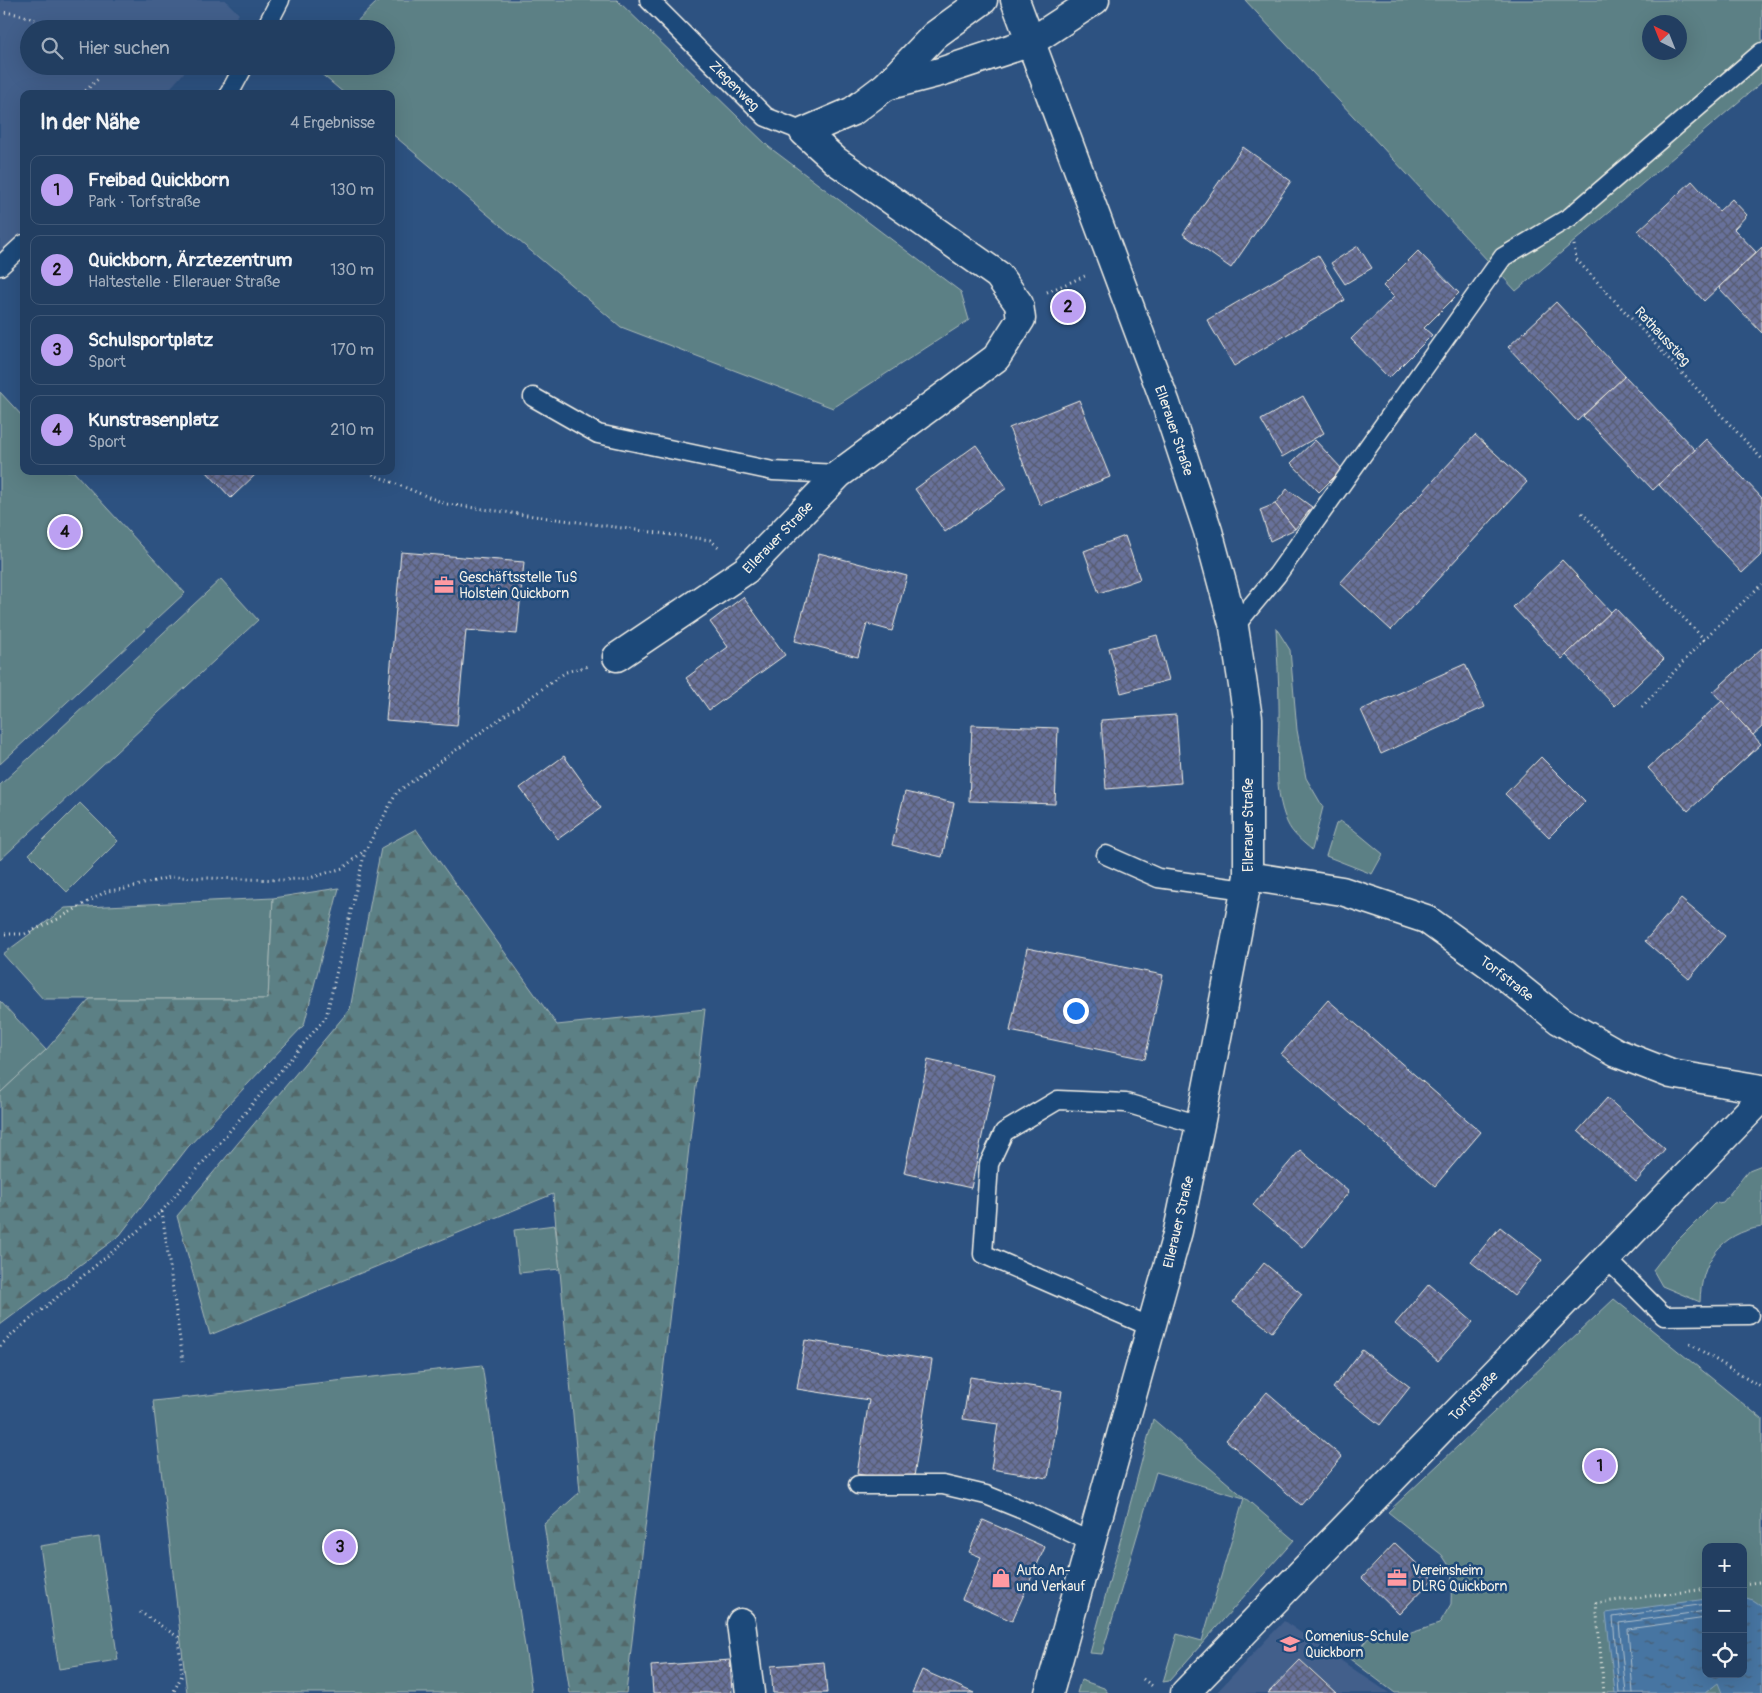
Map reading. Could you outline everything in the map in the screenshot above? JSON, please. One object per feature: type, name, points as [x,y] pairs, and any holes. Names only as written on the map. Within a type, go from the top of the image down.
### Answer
[{"type":"street","points":[[983,0],[935,35],[886,86],[853,111],[804,132],[836,161],[998,275],[1019,304]]},
{"type":"street","name":"Ellerauer Straße","points":[[1015,0],[1166,404],[1208,530],[1234,627],[1248,718],[1247,883],[1200,1125],[1178,1231],[1049,1693]]},
{"type":"street","points":[[886,86],[940,72],[1031,42],[1095,0]]},
{"type":"street","name":"Ellerauer Straße","points":[[617,657],[746,570],[839,474],[996,358],[1022,319],[1019,304]]},
{"type":"street","name":"Torfstraße","points":[[1247,883],[1342,891],[1426,919],[1497,970],[1559,1020],[1617,1053],[1670,1074],[1762,1089]]},
{"type":"street","name":"Torfstraße","points":[[1185,1693],[1762,1098]]},
{"type":"street","points":[[740,1623],[750,1693]]},
{"type":"lane","points":[[270,20],[280,0]]},
{"type":"lane","name":"Ziegenweg","points":[[649,0],[766,117],[804,132]]},
{"type":"lane","points":[[1234,627],[1277,576],[1503,257],[1570,217],[1762,52]]},
{"type":"lane","points":[[230,90],[239,75]]},
{"type":"lane","points":[[0,266],[20,248]]},
{"type":"lane","points":[[533,396],[598,434],[773,471],[839,474]]},
{"type":"lane","points":[[1106,855],[1158,878],[1247,883]]},
{"type":"lane","points":[[1152,1327],[983,1254],[989,1164],[1004,1132],[1058,1100],[1126,1103],[1200,1125]]},
{"type":"lane","points":[[1606,1258],[1664,1316],[1748,1315]]},
{"type":"lane","points":[[858,1485],[943,1485],[986,1495],[1028,1512],[1091,1542]]},
{"type":"path","points":[[0,12],[32,20]]},
{"type":"path","points":[[86,90],[98,79]]},
{"type":"path","name":"Rathausstieg","points":[[1570,217],[1576,259],[1762,459]]},
{"type":"path","points":[[1019,304],[1114,264]]},
{"type":"path","points":[[374,475],[446,504],[710,540],[746,570]]},
{"type":"path","points":[[1582,512],[1704,639]]},
{"type":"path","points":[[1642,707],[1704,639],[1762,584]]},
{"type":"path","points":[[0,1346],[162,1212],[326,1017],[364,851],[397,792],[566,672],[617,657]]},
{"type":"path","points":[[0,934],[25,934],[58,919],[107,891],[125,889],[170,877],[283,880],[310,878],[342,868],[364,851]]},
{"type":"path","points":[[162,1212],[183,1361]]},
{"type":"path","points":[[1747,1584],[1760,1582],[1762,1584]]},
{"type":"path","points":[[1604,1693],[1596,1603],[1702,1590]]},
{"type":"path","points":[[140,1612],[178,1637],[182,1675],[173,1693]]},
{"type":"shaded area","points":[[0,0],[225,0],[239,14],[234,20],[20,20],[20,75],[182,75],[169,90],[20,90],[20,236],[0,253]]},
{"type":"shaded area","name":"Comenius-Schule Quickborn","points":[[1284,1621],[1349,1666],[1389,1693],[1216,1693]]},
{"type":"green space","points":[[379,0],[617,0],[769,147],[961,292],[969,320],[833,408],[621,327],[395,136],[395,90],[340,90],[323,75],[395,75],[395,20],[358,20]]},
{"type":"green space","points":[[1245,0],[1762,0],[1762,82],[1516,291]]},
{"type":"green space","points":[[0,392],[20,414],[20,475],[77,475],[185,593],[0,764]]},
{"type":"green space","points":[[221,579],[258,620],[0,860],[0,785]]},
{"type":"green space","points":[[1276,628],[1290,650],[1297,730],[1306,778],[1323,807],[1312,850],[1298,838],[1289,826],[1279,793],[1277,764],[1279,695]]},
{"type":"green space","points":[[80,803],[118,841],[67,892],[29,854]]},
{"type":"green space","points":[[1340,821],[1383,854],[1372,874],[1326,856],[1336,824]]},
{"type":"green space","points":[[416,829],[557,1025],[705,1009],[626,1693],[570,1693],[544,1524],[580,1492],[553,1194],[210,1335],[177,1216],[350,1009],[381,848]]},
{"type":"green space","points":[[339,888],[304,1025],[188,1147],[120,1235],[0,1325],[0,1093],[46,1050],[90,999],[268,999],[273,898]]},
{"type":"green space","points":[[273,898],[268,999],[43,999],[3,954],[65,908]]},
{"type":"green space","points":[[0,1001],[46,1050],[0,1093]]},
{"type":"green space","points":[[1762,1165],[1762,1227],[1747,1230],[1735,1236],[1724,1243],[1716,1252],[1704,1274],[1700,1302],[1662,1286],[1653,1270],[1670,1248],[1714,1204],[1723,1202],[1749,1170]]},
{"type":"green space","points":[[555,1225],[560,1269],[519,1273],[514,1230]]},
{"type":"green space","points":[[1614,1299],[1762,1419],[1762,1693],[1395,1693],[1350,1659],[1378,1627],[1411,1633],[1439,1624],[1451,1604],[1452,1570],[1442,1555],[1388,1512]]},
{"type":"green space","points":[[482,1365],[532,1693],[187,1693],[153,1401]]},
{"type":"green space","points":[[1153,1419],[1294,1540],[1169,1681],[1163,1682],[1177,1634],[1202,1641],[1244,1498],[1156,1472],[1102,1654],[1090,1653]]},
{"type":"green space","points":[[99,1537],[118,1660],[59,1669],[40,1546]]},
{"type":"green space","points":[[1081,1680],[1104,1688],[1108,1693],[1077,1693]]},
{"type":"water","points":[[1747,1598],[1753,1600],[1762,1606],[1762,1693],[1722,1693],[1718,1683],[1705,1693],[1615,1693],[1606,1613],[1702,1600],[1702,1678],[1747,1678]]},
{"type":"building","points":[[1243,147],[1291,181],[1231,268],[1183,234]]},
{"type":"building","points":[[1692,181],[1719,211],[1732,199],[1747,215],[1734,229],[1756,252],[1704,301],[1638,231]]},
{"type":"building","points":[[1358,246],[1372,268],[1345,284],[1331,263]]},
{"type":"building","points":[[1762,247],[1762,333],[1719,288]]},
{"type":"building","points":[[1418,251],[1459,293],[1424,328],[1432,335],[1389,378],[1351,339],[1394,297],[1383,286]]},
{"type":"building","points":[[1318,255],[1345,300],[1234,366],[1207,320]]},
{"type":"building","points":[[1556,302],[1625,376],[1577,421],[1508,347]]},
{"type":"building","points":[[1625,376],[1695,450],[1653,490],[1583,416]]},
{"type":"building","points":[[1303,396],[1324,433],[1282,457],[1261,420]]},
{"type":"building","points":[[1079,400],[1110,477],[1040,505],[1009,428]]},
{"type":"building","points":[[1475,435],[1527,482],[1391,630],[1340,583]]},
{"type":"building","points":[[1706,439],[1762,498],[1762,554],[1742,573],[1659,485]]},
{"type":"building","points":[[1315,440],[1342,469],[1319,492],[1291,463]]},
{"type":"building","points":[[976,445],[1007,488],[945,532],[915,489]]},
{"type":"building","points":[[210,475],[255,475],[231,498]]},
{"type":"building","points":[[1287,489],[1312,507],[1295,529],[1275,504]]},
{"type":"building","points":[[1275,504],[1295,529],[1270,541],[1260,510]]},
{"type":"building","points":[[1125,536],[1140,579],[1099,593],[1084,551]]},
{"type":"building","points":[[401,552],[524,562],[517,634],[466,630],[457,726],[386,720]]},
{"type":"building","points":[[819,553],[907,576],[892,631],[867,624],[858,657],[795,641]]},
{"type":"building","points":[[1562,560],[1611,612],[1562,659],[1513,607]]},
{"type":"building","points":[[743,597],[785,655],[709,710],[686,678],[728,647],[710,622]]},
{"type":"building","points":[[1615,608],[1664,659],[1615,706],[1566,655]]},
{"type":"building","points":[[1157,635],[1169,680],[1121,693],[1109,648]]},
{"type":"building","points":[[1762,648],[1762,727],[1753,735],[1713,692]]},
{"type":"building","points":[[1465,664],[1485,707],[1381,754],[1361,710]]},
{"type":"building","points":[[1722,701],[1761,744],[1688,811],[1648,768]]},
{"type":"building","points":[[1176,715],[1181,783],[1106,789],[1101,720]]},
{"type":"building","points":[[972,725],[1058,728],[1055,804],[969,801]]},
{"type":"building","points":[[564,756],[601,808],[558,839],[520,788]]},
{"type":"building","points":[[1541,757],[1585,801],[1549,837],[1505,794]]},
{"type":"building","points":[[905,792],[954,803],[942,857],[892,845]]},
{"type":"building","points":[[1681,899],[1725,936],[1689,979],[1645,941]]},
{"type":"building","points":[[1027,948],[1163,975],[1145,1059],[1010,1031]]},
{"type":"building","points":[[1328,1000],[1481,1132],[1435,1186],[1281,1054]]},
{"type":"building","points":[[928,1060],[995,1075],[971,1188],[904,1173]]},
{"type":"building","points":[[1607,1098],[1665,1149],[1636,1182],[1578,1131]]},
{"type":"building","points":[[1300,1150],[1349,1192],[1302,1248],[1253,1205]]},
{"type":"building","points":[[1500,1227],[1542,1260],[1514,1296],[1471,1262]]},
{"type":"building","points":[[1264,1263],[1302,1294],[1272,1332],[1233,1302]]},
{"type":"building","points":[[1429,1284],[1473,1322],[1438,1361],[1395,1324]]},
{"type":"building","points":[[805,1340],[932,1360],[913,1483],[857,1474],[869,1400],[797,1389]]},
{"type":"building","points":[[1362,1350],[1410,1387],[1380,1425],[1333,1388]]},
{"type":"building","points":[[970,1377],[1062,1391],[1048,1478],[991,1469],[998,1424],[963,1419]]},
{"type":"building","points":[[1267,1392],[1342,1457],[1301,1505],[1226,1440]]},
{"type":"building","name":"Auto An- und Verkauf","points":[[983,1520],[1045,1547],[1012,1621],[962,1599],[981,1557],[969,1552]]},
{"type":"building","name":"Vereinsheim DLRG Quickborn","points":[[1395,1543],[1433,1579],[1399,1614],[1362,1578]]},
{"type":"building","points":[[730,1660],[732,1693],[653,1693],[651,1666]]},
{"type":"building","points":[[1300,1660],[1336,1693],[1268,1693]]},
{"type":"building","points":[[824,1662],[827,1693],[773,1693],[771,1666]]},
{"type":"building","points":[[922,1670],[974,1693],[912,1693]]},
{"type":"place","name":"Quickborn, Ärztezentrum","points":[[1068,307]]},
{"type":"place","name":"Kunstrasenplatz","points":[[65,532]]},
{"type":"place","name":"Geschäftsstelle TuS Holstein Quickborn","points":[[444,585]]},
{"type":"place","name":"Freibad Quickborn","points":[[1600,1466]]},
{"type":"place","name":"Schulsportplatz","points":[[340,1547]]},
{"type":"place","name":"Auto An- und Verkauf","points":[[1001,1578]]},
{"type":"place","name":"Vereinsheim DLRG Quickborn","points":[[1397,1578]]},
{"type":"place","name":"Comenius-Schule Quickborn","points":[[1290,1644]]}]
